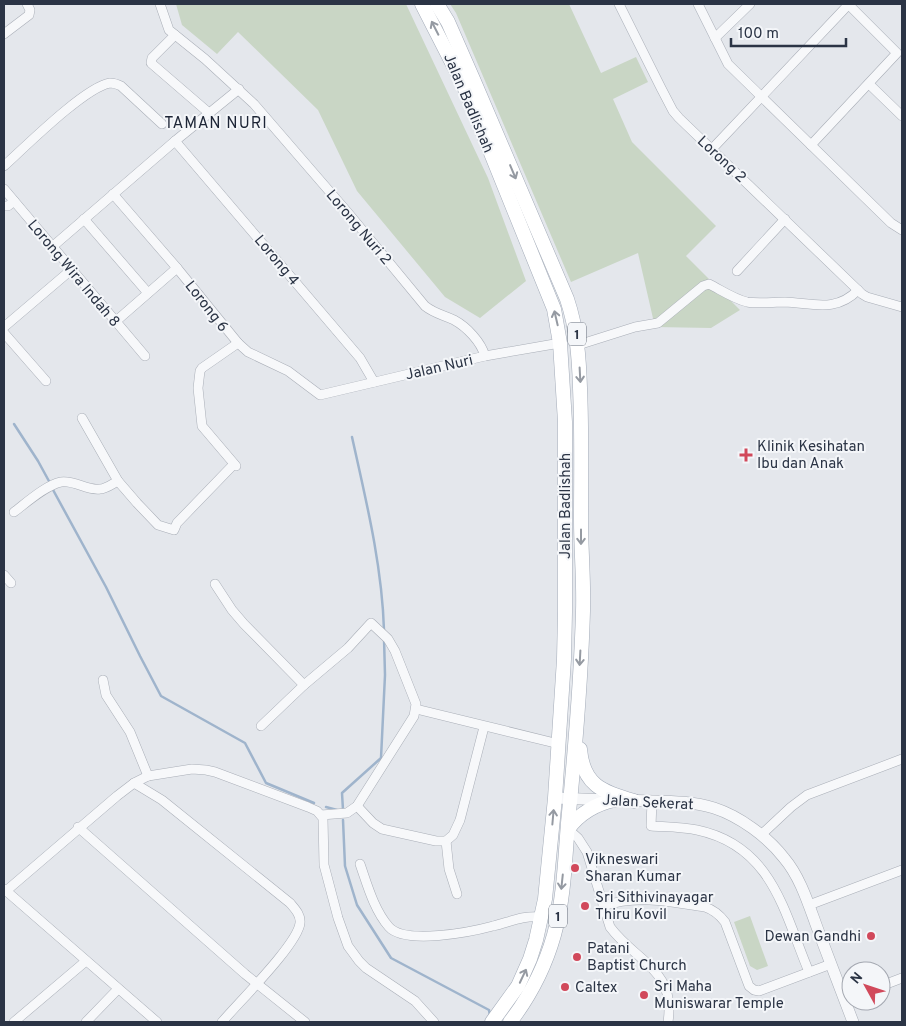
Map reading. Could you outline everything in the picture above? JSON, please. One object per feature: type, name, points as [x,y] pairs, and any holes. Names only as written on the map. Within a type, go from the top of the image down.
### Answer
[{"type":"main road","name":"Jalan Badlishah","points":[[422,4],[468,82],[567,299],[576,328],[578,345],[582,416],[581,541],[583,610],[568,829],[554,935],[544,965],[533,988],[510,1022]]},
{"type":"main road","name":"Jalan Badlishah","points":[[438,4],[448,22],[468,82],[557,320],[565,422],[566,612],[559,744],[545,899],[542,917],[524,975],[494,1020]]},
{"type":"main road","points":[[577,716],[581,759],[584,770],[590,780],[613,795],[634,801]]},
{"type":"main road","points":[[568,829],[584,812],[599,804],[615,800]]},
{"type":"street","points":[[4,34],[29,15],[30,10],[27,4]]},
{"type":"street","name":"Lorong Nuri 2","points":[[160,4],[166,26],[239,89],[349,214],[425,306],[433,312],[462,325],[476,340],[485,356]]},
{"type":"street","name":"Lorong 2","points":[[619,4],[673,111],[858,290],[867,297],[902,307]]},
{"type":"street","points":[[698,4],[728,64],[892,223],[902,230]]},
{"type":"street","points":[[715,38],[750,4]]},
{"type":"street","points":[[712,149],[849,4],[900,55],[868,84],[811,145]]},
{"type":"street","points":[[175,35],[152,58],[151,63],[209,113]]},
{"type":"street","points":[[4,166],[80,99],[107,84],[116,83],[121,86],[162,124]]},
{"type":"street","points":[[868,84],[902,116]]},
{"type":"street","points":[[52,247],[175,141],[239,89]]},
{"type":"street","name":"Lorong 4","points":[[175,141],[360,358],[374,382]]},
{"type":"street","name":"Lorong Wira Indah 8","points":[[4,189],[145,356]]},
{"type":"street","name":"Lorong 6","points":[[113,194],[177,268],[238,344],[248,352],[288,371],[320,396]]},
{"type":"street","points":[[4,206],[8,206],[14,201]]},
{"type":"street","points":[[84,219],[148,293]]},
{"type":"street","points":[[736,271],[785,219]]},
{"type":"street","points":[[115,322],[177,268]]},
{"type":"street","points":[[4,327],[71,270]]},
{"type":"street","points":[[578,345],[634,327],[658,323],[703,286],[709,284],[740,300],[748,302],[786,302],[817,306],[845,300],[858,290]]},
{"type":"street","points":[[4,333],[46,381]]},
{"type":"street","name":"Jalan Nuri","points":[[320,396],[485,356],[560,343]]},
{"type":"street","points":[[82,418],[118,480],[150,518],[158,525],[174,530],[176,523],[235,465],[202,426],[198,388],[202,368],[238,344]]},
{"type":"street","points":[[14,512],[51,486],[66,482],[100,490],[118,480]]},
{"type":"street","points":[[4,574],[11,583]]},
{"type":"street","points":[[215,584],[244,624],[304,685]]},
{"type":"street","points":[[261,726],[304,685],[374,626],[388,639],[399,661],[416,709],[407,730],[357,806],[348,813],[321,815]]},
{"type":"street","points":[[103,680],[106,695],[130,732],[148,776]]},
{"type":"street","points":[[416,709],[559,744]]},
{"type":"street","points":[[357,806],[373,823],[382,829],[436,841],[446,841],[453,835],[460,820],[484,727]]},
{"type":"street","points":[[761,835],[803,797],[902,760]]},
{"type":"street","points":[[157,1022],[5,890],[78,827],[134,783],[148,776],[192,770],[215,772],[308,806],[321,815],[324,822],[324,865],[338,918],[348,946],[366,968],[415,1001],[434,1022]]},
{"type":"street","points":[[134,783],[162,800],[295,909],[300,920],[297,934],[285,952],[222,1022]]},
{"type":"street","name":"Jalan Sekerat","points":[[555,798],[682,802],[716,808],[740,821],[761,835],[784,857],[789,865],[809,905],[831,964],[841,985]]},
{"type":"street","points":[[652,801],[652,826],[681,827],[712,834],[740,850],[763,870],[779,896],[809,972]]},
{"type":"street","points":[[78,827],[305,1022]]},
{"type":"street","points":[[568,829],[578,838],[587,852],[610,927],[659,975],[665,985],[669,1002],[668,1022]]},
{"type":"street","points":[[446,841],[449,869],[457,894]]},
{"type":"street","points":[[360,864],[375,904],[389,927],[397,933],[408,935],[460,934],[494,926],[520,917],[542,917]]},
{"type":"street","points":[[809,905],[902,870]]},
{"type":"street","points":[[603,906],[637,898],[712,909],[725,922],[749,986],[754,990],[759,991],[831,964]]},
{"type":"street","points":[[14,1022],[86,961]]},
{"type":"street","points":[[86,1022],[118,989]]},
{"type":"green space","points":[[176,4],[406,4],[488,178],[526,281],[480,318],[445,297],[357,191],[318,110],[238,32],[217,54],[182,25]]},
{"type":"green space","points":[[450,4],[569,4],[601,73],[636,57],[648,82],[613,99],[632,142],[716,226],[686,256],[740,310],[711,328],[655,327],[638,253],[571,282],[456,13]]},
{"type":"green space","points":[[750,916],[768,966],[757,970],[750,966],[734,922]]},
{"type":"waterway","points":[[14,424],[50,483]]},
{"type":"waterway","points":[[352,437],[377,557],[384,630]]},
{"type":"waterway","points":[[52,488],[106,587],[161,696],[245,743],[266,783],[314,803]]},
{"type":"waterway","points":[[343,810],[342,793],[381,758],[385,675],[384,638]]},
{"type":"waterway","points":[[326,807],[337,810]]},
{"type":"waterway","points":[[343,820],[345,866],[357,905],[391,958],[489,1010],[490,1016]]},
{"type":"place","name":"Klinik Kesihatan Ibu dan Anak","points":[[746,455]]},
{"type":"place","name":"Vikneswari Sharan Kumar","points":[[575,868]]},
{"type":"place","name":"Sri Sithivinayagar Thiru Kovil","points":[[585,906]]},
{"type":"place","name":"Dewan Gandhi","points":[[871,936]]},
{"type":"place","name":"Patani Baptist Church","points":[[577,957]]},
{"type":"place","name":"Caltex","points":[[565,987]]},
{"type":"place","name":"Sri Maha Muniswarar Temple","points":[[644,995]]},
{"type":"district","name":"TAMAN NURI","points":[[216,122]]}]
